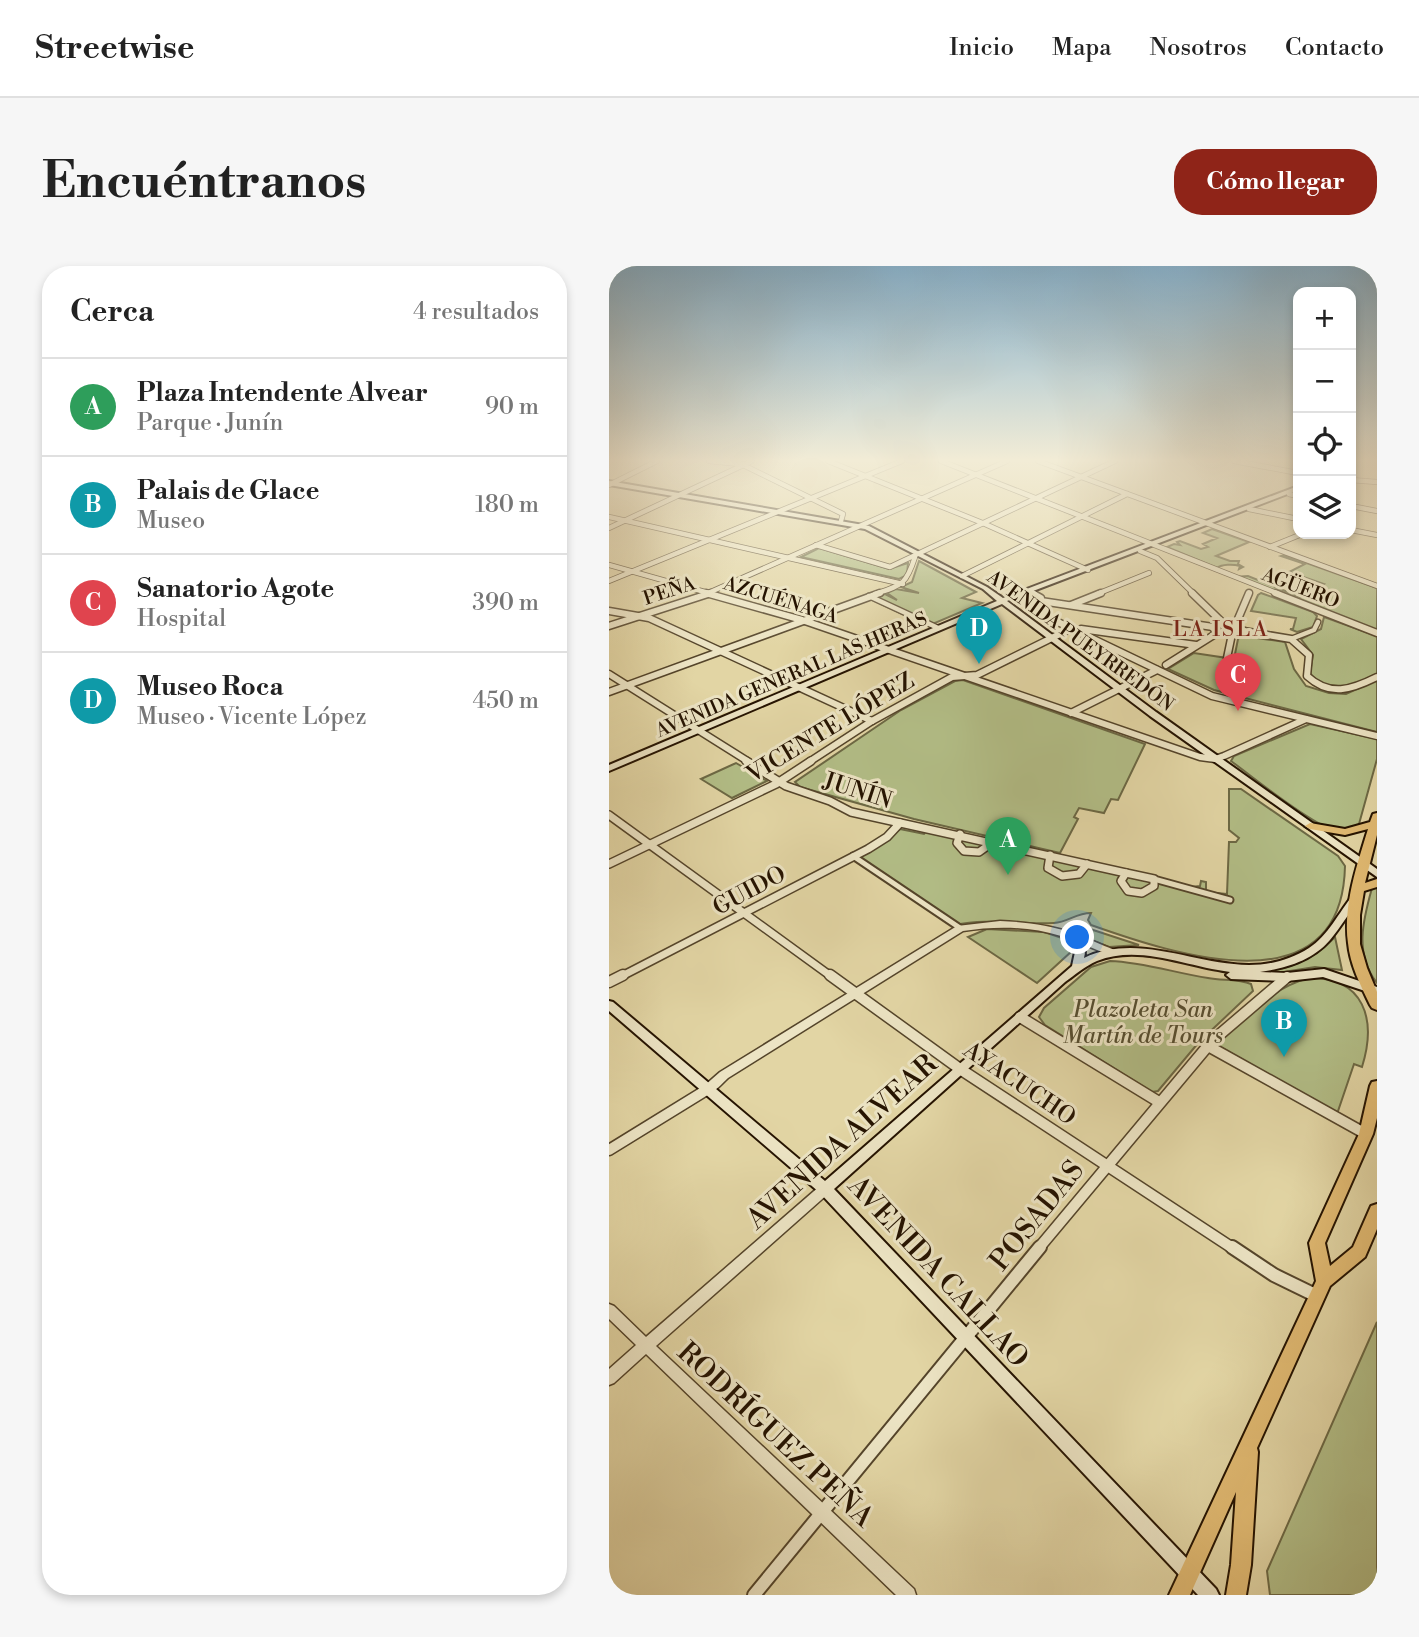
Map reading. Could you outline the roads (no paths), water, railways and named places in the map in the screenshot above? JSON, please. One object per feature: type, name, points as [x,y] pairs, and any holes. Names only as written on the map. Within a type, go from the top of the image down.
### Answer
[{"type":"main road","name":"AVENIDA PUEYRREDÓN","points":[[852,523],[863,525],[918,556],[963,576],[1004,601],[1193,743],[1377,874]]},
{"type":"main road","name":"AVENIDA GENERAL LAS HERAS","points":[[609,768],[1004,601],[1209,524]]},
{"type":"main road","points":[[1310,826],[1341,832],[1376,820]]},
{"type":"main road","points":[[1376,820],[1358,893],[1354,945],[1377,1005]]},
{"type":"main road","points":[[1358,893],[1377,883]]},
{"type":"main road","name":"AVENIDA ALVEAR","points":[[825,1189],[1020,1017],[1077,968],[1091,960],[1112,952],[1132,950],[1232,968],[1282,964],[1302,957],[1318,945],[1358,893]]},
{"type":"main road","points":[[1077,938],[1080,951],[1077,968]]},
{"type":"main road","points":[[1112,952],[1218,974],[1287,977],[1324,973],[1372,989]]},
{"type":"main road","name":"AVENIDA CALLAO","points":[[609,1005],[825,1189],[1210,1595]]},
{"type":"main road","points":[[1320,1289],[1317,1243],[1366,1134],[1377,1086]]},
{"type":"main road","points":[[1179,1595],[1320,1289],[1359,1252],[1377,1212]]},
{"type":"main road","points":[[1236,1595],[1241,1565],[1250,1444]]},
{"type":"street","points":[[640,523],[903,583]]},
{"type":"street","points":[[609,581],[752,523]]},
{"type":"street","name":"PEÑA","points":[[609,626],[710,593],[867,523]]},
{"type":"street","points":[[963,576],[1068,523]]},
{"type":"street","name":"AGÜERO","points":[[1098,523],[1377,633]]},
{"type":"street","points":[[816,545],[887,567],[918,556],[985,524],[1088,570]]},
{"type":"street","points":[[1209,524],[1377,586]]},
{"type":"street","points":[[1356,531],[1377,535]]},
{"type":"street","points":[[1270,547],[1293,538]]},
{"type":"street","points":[[1140,551],[1157,558],[1224,624],[1244,631],[1291,639],[1314,630],[1318,622]]},
{"type":"street","points":[[1157,558],[1170,553]]},
{"type":"street","points":[[609,692],[903,583],[909,577],[918,556]]},
{"type":"street","name":"AZCUÉNAGA","points":[[609,565],[802,620],[1180,751],[1215,758]]},
{"type":"street","points":[[1069,606],[1149,573]]},
{"type":"street","points":[[1030,591],[1041,598],[1041,601]]},
{"type":"street","points":[[1235,626],[1249,593]]},
{"type":"street","points":[[869,596],[938,628]]},
{"type":"street","points":[[1244,631],[1232,634],[1041,601],[1033,607],[1035,611],[1212,696],[1377,736]]},
{"type":"street","points":[[609,611],[640,616],[872,721]]},
{"type":"street","points":[[1166,664],[1224,624]]},
{"type":"street","points":[[1072,628],[1196,645]]},
{"type":"street","name":"VICENTE LÓPEZ","points":[[609,864],[780,782],[872,721],[952,677],[977,675],[1072,628]]},
{"type":"street","points":[[1227,657],[1232,634]]},
{"type":"street","points":[[1291,639],[1309,655],[1307,676],[1326,690],[1346,692],[1377,677]]},
{"type":"street","points":[[1071,713],[1157,670]]},
{"type":"street","name":"JUNÍN","points":[[609,674],[780,782],[851,812],[1103,867],[1230,900]]},
{"type":"street","points":[[1215,758],[1306,719]]},
{"type":"street","points":[[1180,751],[1189,748],[1193,743]]},
{"type":"street","name":"AYACUCHO","points":[[609,815],[960,1069],[1274,1275],[1320,1289]]},
{"type":"street","name":"GUIDO","points":[[609,982],[746,914],[853,856],[888,836],[901,823]]},
{"type":"street","name":"JUNÍN","points":[[960,834],[957,843],[964,851],[979,852],[993,842]]},
{"type":"street","points":[[1050,855],[1048,867],[1062,877],[1079,874],[1087,864]]},
{"type":"street","points":[[853,856],[960,928]]},
{"type":"street","points":[[1103,867],[1128,891],[1142,893],[1152,889],[1154,879]]},
{"type":"street","points":[[1121,885],[1126,873]]},
{"type":"street","points":[[609,1150],[960,928],[989,924],[1025,926],[1077,938],[1112,952]]},
{"type":"street","name":"POSADAS","points":[[754,1595],[1159,1102],[1208,1046],[1287,977]]},
{"type":"street","points":[[1020,1017],[1159,1102]]},
{"type":"street","points":[[1208,1046],[1366,1134]]},
{"type":"street","name":"AVENIDA ALVEAR","points":[[609,1378],[825,1189]]},
{"type":"street","name":"RODRÍGUEZ PEÑA","points":[[609,1310],[908,1595]]},
{"type":"place","name":"Museo Roca","points":[[979,664]]},
{"type":"place","name":"Sanatorio Agote","points":[[1238,711]]},
{"type":"place","name":"Plaza Intendente Alvear","points":[[1008,875]]},
{"type":"place","name":"Palais de Glace","points":[[1284,1057]]},
{"type":"district","name":"LA ISLA","points":[[1221,629]]},
{"type":"park label","name":"Plazoleta San Martín de Tours","points":[[1143,1022]]}]
